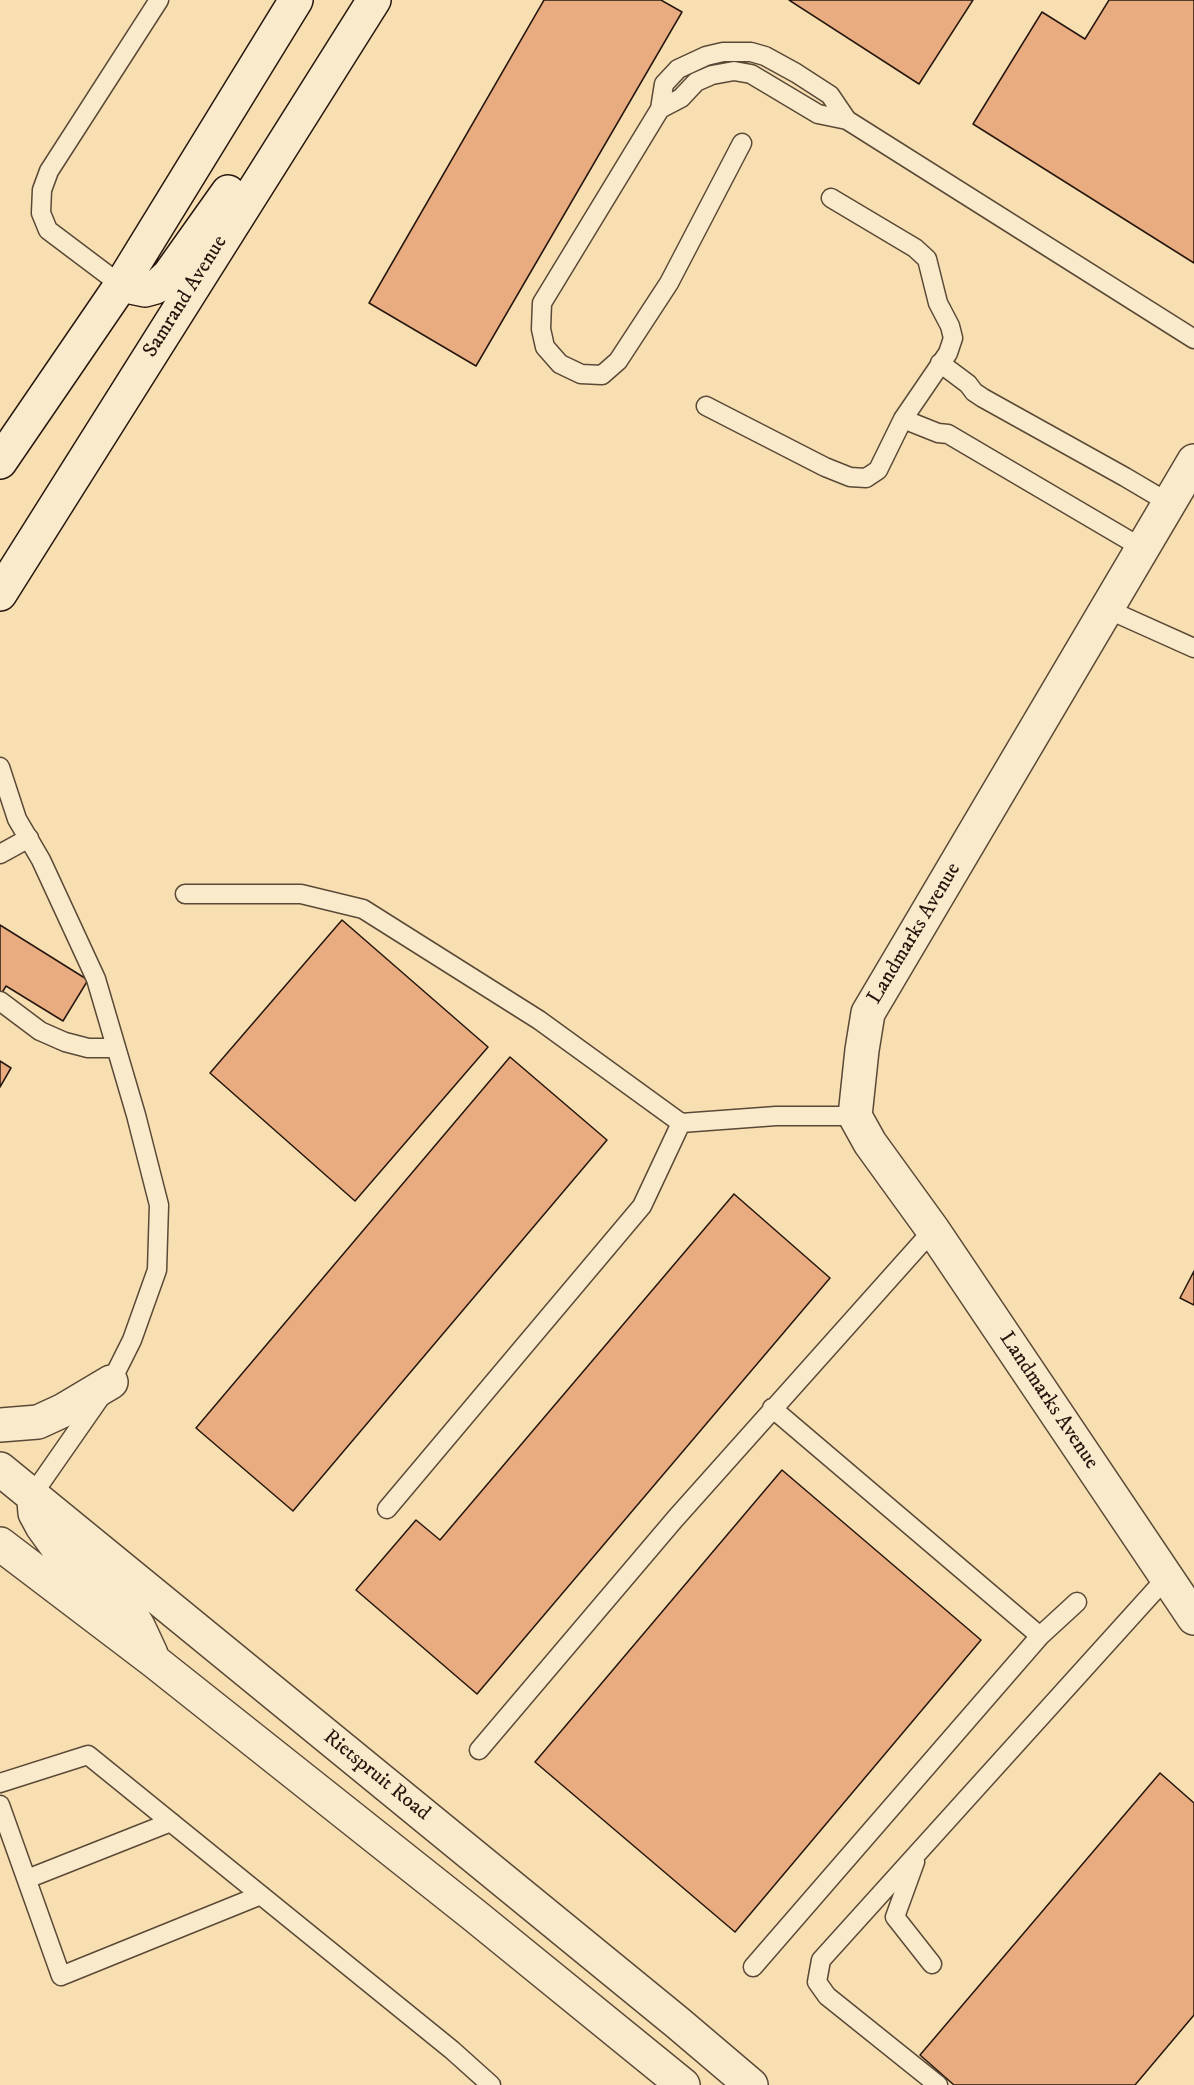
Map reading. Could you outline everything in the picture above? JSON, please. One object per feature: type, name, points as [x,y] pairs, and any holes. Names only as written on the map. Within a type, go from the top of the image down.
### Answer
[{"type":"street","points":[[0,462],[121,285],[296,0]]},
{"type":"street","name":"Samrand Avenue","points":[[0,594],[374,0]]},
{"type":"street","points":[[121,285],[145,290],[156,287],[169,275],[273,129],[316,93]]},
{"type":"street","name":"Landmarks Avenue","points":[[1194,461],[868,1013],[855,1116],[870,1143],[933,1230],[1194,1618]]},
{"type":"street","points":[[0,1425],[38,1422],[64,1410],[111,1382]]},
{"type":"street","name":"Rietspruit Road","points":[[0,1468],[669,2015],[751,2085]]},
{"type":"street","points":[[33,1494],[35,1513],[60,1551],[128,1610],[154,1661]]},
{"type":"street","points":[[0,1544],[154,1661],[683,2085]]},
{"type":"lane","points":[[121,285],[48,230],[41,213],[42,190],[49,171],[159,0]]},
{"type":"lane","points":[[742,143],[669,283],[618,361],[602,375],[581,374],[560,364],[545,347],[541,329],[542,303],[660,109],[681,98],[696,82],[712,75],[734,71],[751,74],[818,114],[847,120],[1194,339]]},
{"type":"lane","points":[[706,406],[825,467],[850,477],[866,478],[878,470],[903,419],[948,353],[953,338],[950,326],[938,303],[927,259],[915,248],[831,198]]},
{"type":"lane","points":[[940,363],[983,398],[1168,503]]},
{"type":"lane","points":[[903,419],[938,433],[948,434],[1142,548]]},
{"type":"lane","points":[[1107,609],[1194,648]]},
{"type":"lane","points":[[0,767],[8,820],[29,838],[96,979],[159,1205],[157,1270],[132,1340],[111,1382],[33,1494]]},
{"type":"lane","points":[[0,854],[29,838]]},
{"type":"lane","points":[[185,894],[301,894],[363,909],[539,1020],[681,1123],[776,1116],[855,1116]]},
{"type":"lane","points":[[0,1001],[40,1031],[65,1042],[88,1048],[116,1048]]},
{"type":"lane","points":[[387,1509],[642,1206],[681,1123]]},
{"type":"lane","points":[[479,1750],[675,1519],[933,1230]]},
{"type":"lane","points":[[772,1408],[1040,1636]]},
{"type":"lane","points":[[938,2085],[827,1996],[817,1982],[820,1960],[1167,1577]]},
{"type":"lane","points":[[753,1967],[1040,1636],[1077,1602]]},
{"type":"lane","points":[[0,1783],[88,1755],[452,2050],[491,2085]]},
{"type":"lane","points":[[0,1805],[61,1976],[261,1895]]},
{"type":"lane","points":[[27,1879],[171,1822]]},
{"type":"lane","points":[[919,1851],[895,1917],[932,1964]]},
{"type":"building","points":[[544,0],[661,0],[682,12],[476,366],[369,303]]},
{"type":"building","points":[[789,0],[973,0],[919,84]]},
{"type":"building","points":[[1109,0],[1194,0],[1194,263],[973,124],[1042,12],[1085,39]]},
{"type":"building","points":[[342,920],[488,1047],[355,1201],[210,1073]]},
{"type":"building","points":[[0,925],[88,980],[63,1021],[6,986],[0,996]]},
{"type":"building","points":[[510,1057],[607,1140],[293,1511],[196,1428]]},
{"type":"building","points":[[0,1061],[11,1068],[0,1087]]},
{"type":"building","points":[[734,1194],[830,1278],[477,1694],[356,1590],[416,1520],[440,1540]]},
{"type":"building","points":[[1194,1271],[1194,1305],[1180,1298]]},
{"type":"building","points":[[782,1470],[981,1640],[735,1932],[535,1762]]},
{"type":"building","points":[[1160,1773],[1194,1803],[1194,2015],[1135,2085],[954,2085],[920,2055]]}]
